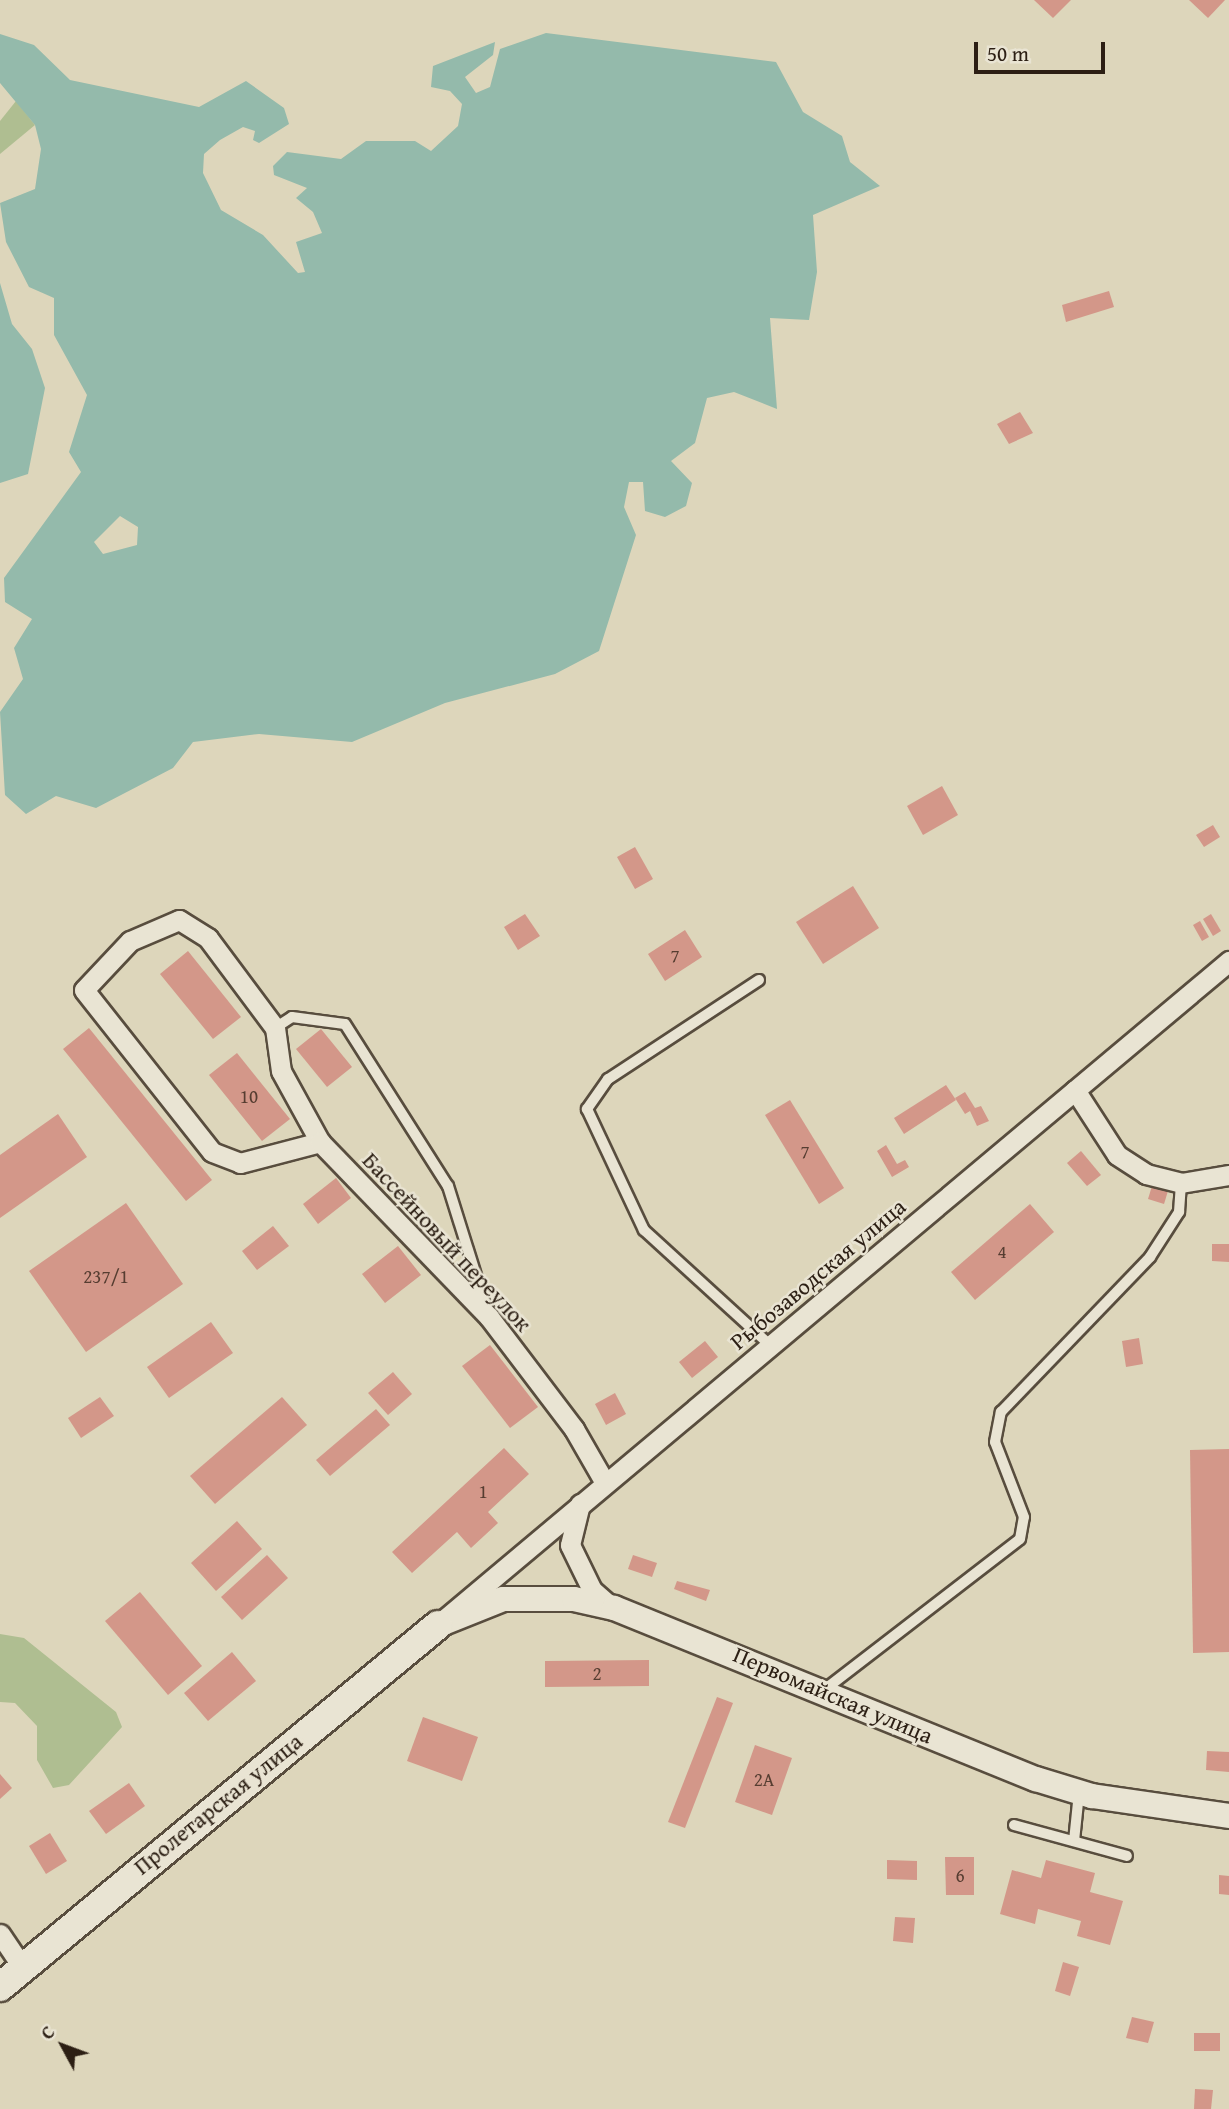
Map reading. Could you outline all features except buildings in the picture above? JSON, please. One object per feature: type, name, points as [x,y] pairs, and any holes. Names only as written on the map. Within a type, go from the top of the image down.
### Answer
[{"type":"main road","name":"Пролетарская улица","points":[[0,1987],[438,1625]]},
{"type":"street","name":"Бассейновый переулок","points":[[320,1142],[240,1163],[212,1152],[84,990],[130,941],[179,920],[208,938],[275,1028],[281,1071],[320,1142],[489,1317],[574,1429],[605,1483]]},
{"type":"street","name":"Рыбозаводская улица","points":[[438,1625],[1229,961]]},
{"type":"street","points":[[1075,1090],[1117,1155],[1146,1174],[1181,1183],[1229,1175]]},
{"type":"street","points":[[580,1504],[570,1545],[592,1590],[614,1608]]},
{"type":"street","name":"Первомайская улица","points":[[438,1625],[503,1599],[574,1600],[614,1608],[1079,1792],[1229,1816]]},
{"type":"street","points":[[0,1934],[23,1968]]},
{"type":"lane","points":[[760,980],[608,1079],[587,1109],[644,1230],[771,1346]]},
{"type":"lane","points":[[275,1028],[292,1017],[345,1024],[448,1186],[489,1317]]},
{"type":"lane","points":[[824,1690],[1020,1539],[1024,1517],[995,1442],[1001,1412],[1150,1257],[1180,1212],[1181,1183]]},
{"type":"lane","points":[[1074,1841],[1079,1792]]},
{"type":"lane","points":[[1014,1825],[1127,1856]]},
{"type":"shaded area","points":[[546,33],[776,62],[803,112],[842,136],[850,162],[880,186],[813,215],[817,272],[809,320],[770,318],[777,409],[734,392],[707,398],[695,443],[671,461],[692,483],[686,506],[665,517],[645,511],[643,482],[629,482],[624,507],[636,535],[599,651],[555,674],[445,703],[352,742],[259,734],[193,742],[173,768],[96,808],[56,796],[26,814],[5,795],[0,712],[23,679],[14,648],[32,619],[5,602],[4,578],[81,472],[69,452],[87,395],[54,335],[54,298],[29,287],[6,242],[0,203],[35,189],[41,149],[35,125],[0,83],[0,34],[34,45],[70,80],[199,107],[246,81],[284,108],[289,124],[259,143],[253,140],[255,131],[243,127],[220,140],[204,154],[203,173],[221,210],[263,235],[298,273],[305,272],[296,242],[322,233],[313,212],[296,198],[307,188],[274,175],[273,166],[287,152],[341,159],[366,141],[415,141],[431,151],[458,126],[462,104],[450,91],[431,87],[433,66],[495,42],[493,55],[465,77],[476,93],[490,87],[500,49]],"holes":[[[120,516],[138,527],[137,545],[103,554],[94,542]]]},
{"type":"shaded area","points":[[16,101],[35,125],[0,154],[0,121]]},
{"type":"shaded area","points":[[0,283],[12,324],[32,349],[45,388],[28,474],[0,483]]},
{"type":"shaded area","points":[[0,1634],[24,1638],[116,1712],[122,1727],[69,1785],[53,1788],[37,1760],[37,1726],[15,1703],[0,1702]]}]
